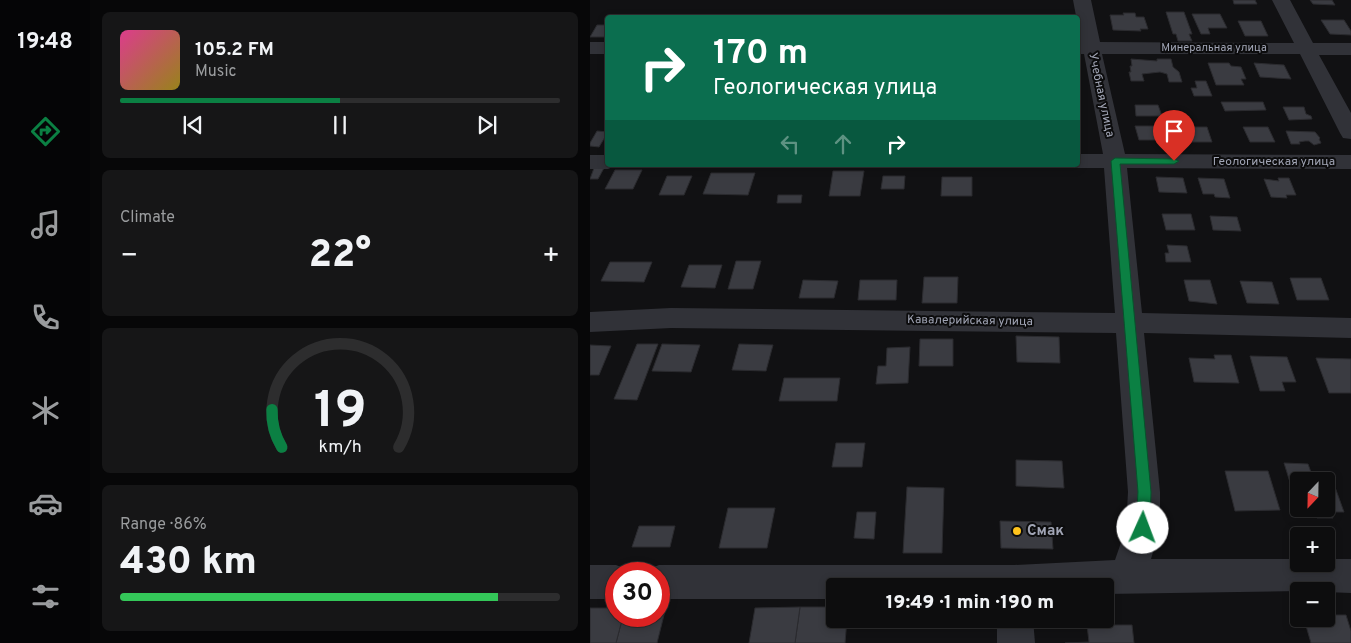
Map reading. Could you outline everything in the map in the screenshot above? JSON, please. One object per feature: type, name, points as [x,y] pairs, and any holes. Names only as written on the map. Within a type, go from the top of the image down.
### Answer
[{"type":"street","name":"Учебная улица","points":[[1082,0],[1084,48],[1115,161],[1144,492],[1143,528],[1128,576]]},
{"type":"street","points":[[1281,0],[1351,133]]},
{"type":"street","points":[[590,48],[605,48]]},
{"type":"street","name":"Минеральная улица","points":[[1084,48],[1351,49]]},
{"type":"street","name":"Геологическая улица","points":[[1080,161],[1351,162]]},
{"type":"street","points":[[590,162],[605,162]]},
{"type":"street","name":"Кавалерийская улица","points":[[590,322],[671,318],[1129,323],[1351,328]]},
{"type":"street","points":[[1100,578],[1128,576],[1351,576]]},
{"type":"street","points":[[590,582],[605,582]]},
{"type":"street","points":[[670,582],[826,583]]},
{"type":"street","points":[[1015,628],[1016,643]]},
{"type":"building","points":[[1233,0],[1255,0],[1257,4],[1234,4]]},
{"type":"building","points":[[1310,0],[1332,0],[1335,5],[1313,4]]},
{"type":"building","points":[[1166,12],[1184,12],[1192,34],[1189,34],[1192,41],[1178,41],[1176,34],[1173,34]]},
{"type":"building","points":[[1123,13],[1135,13],[1136,17],[1144,17],[1148,29],[1140,29],[1141,31],[1113,30],[1110,15],[1124,15]]},
{"type":"building","points":[[1192,14],[1220,14],[1227,28],[1208,28],[1210,34],[1201,34]]},
{"type":"building","points":[[1321,20],[1344,20],[1351,31],[1351,35],[1330,34]]},
{"type":"building","points":[[1238,21],[1261,21],[1268,36],[1245,36]]},
{"type":"building","points":[[597,25],[605,25],[604,37],[590,37]]},
{"type":"building","points":[[1131,59],[1157,61],[1157,59],[1171,59],[1173,67],[1179,72],[1182,82],[1169,82],[1167,74],[1160,72],[1142,74],[1144,81],[1131,81],[1129,72],[1131,72],[1130,66],[1132,66]]},
{"type":"building","points":[[1208,63],[1229,63],[1231,66],[1241,67],[1246,79],[1241,79],[1244,85],[1216,85]]},
{"type":"building","points":[[1254,63],[1284,65],[1291,79],[1260,77]]},
{"type":"building","points":[[1195,81],[1206,81],[1212,96],[1194,96],[1191,88],[1197,88]]},
{"type":"building","points":[[1221,102],[1263,102],[1266,110],[1225,111]]},
{"type":"building","points":[[1135,105],[1158,105],[1162,116],[1136,116]]},
{"type":"building","points":[[1283,107],[1304,107],[1306,114],[1311,116],[1312,119],[1289,120]]},
{"type":"building","points":[[1135,126],[1157,126],[1161,140],[1139,140]]},
{"type":"building","points":[[1193,127],[1207,127],[1212,142],[1188,142],[1184,129],[1193,129]]},
{"type":"building","points":[[1243,127],[1268,127],[1275,142],[1250,142]]},
{"type":"building","points":[[597,131],[605,132],[605,137],[599,147],[590,146]]},
{"type":"building","points":[[1286,131],[1315,132],[1320,138],[1321,143],[1314,145],[1309,141],[1305,141],[1299,142],[1300,144],[1291,144]]},
{"type":"building","points":[[594,168],[604,168],[598,179],[590,179]]},
{"type":"building","points":[[615,170],[642,170],[633,189],[605,189]]},
{"type":"building","points":[[833,171],[864,171],[860,196],[829,196]]},
{"type":"building","points":[[711,173],[755,173],[748,195],[703,194]]},
{"type":"building","points":[[667,176],[692,176],[684,195],[659,195]]},
{"type":"building","points":[[883,176],[905,176],[904,189],[881,189]]},
{"type":"building","points":[[942,177],[972,177],[972,196],[941,196]]},
{"type":"building","points":[[1156,177],[1183,178],[1187,193],[1159,192]]},
{"type":"building","points":[[1198,178],[1224,179],[1230,198],[1215,197],[1214,194],[1203,194]]},
{"type":"building","points":[[1278,178],[1289,178],[1296,195],[1286,195],[1287,198],[1271,197],[1264,179],[1279,181]]},
{"type":"building","points":[[778,195],[802,195],[801,203],[777,203]]},
{"type":"building","points":[[1162,214],[1191,214],[1195,230],[1166,230]]},
{"type":"building","points":[[1210,216],[1237,217],[1241,231],[1213,230]]},
{"type":"building","points":[[1167,245],[1187,246],[1191,262],[1166,262],[1165,253],[1169,253]]},
{"type":"building","points":[[736,261],[761,261],[753,289],[728,289]]},
{"type":"building","points":[[610,262],[652,262],[644,282],[601,281]]},
{"type":"building","points":[[689,265],[722,265],[715,288],[681,287]]},
{"type":"building","points":[[924,277],[958,277],[957,303],[922,303]]},
{"type":"building","points":[[1290,278],[1321,278],[1329,300],[1297,300]]},
{"type":"building","points":[[803,280],[838,281],[834,298],[799,298]]},
{"type":"building","points":[[860,280],[897,280],[896,300],[858,300]]},
{"type":"building","points":[[1184,280],[1210,280],[1217,304],[1189,301]]},
{"type":"building","points":[[1240,281],[1272,282],[1279,304],[1247,303]]},
{"type":"building","points":[[1016,336],[1059,337],[1060,363],[1017,362]]},
{"type":"building","points":[[920,339],[953,339],[953,366],[919,366]]},
{"type":"building","points":[[637,344],[658,344],[637,400],[614,399]]},
{"type":"building","points":[[662,344],[700,345],[691,372],[652,371]]},
{"type":"building","points":[[739,344],[773,345],[766,371],[732,370]]},
{"type":"building","points":[[590,345],[611,346],[599,375],[590,375]]},
{"type":"building","points":[[910,347],[908,383],[876,384],[878,366],[886,366],[887,348]]},
{"type":"building","points":[[1214,355],[1231,355],[1239,383],[1194,382],[1189,358],[1215,359]]},
{"type":"building","points":[[1250,356],[1287,357],[1296,382],[1282,382],[1285,391],[1260,391]]},
{"type":"building","points":[[1316,358],[1351,359],[1351,393],[1329,393]]},
{"type":"building","points":[[784,378],[840,378],[837,401],[779,401]]},
{"type":"building","points":[[836,443],[865,443],[862,467],[832,467]]},
{"type":"building","points":[[1016,460],[1062,461],[1064,488],[1016,486]]},
{"type":"building","points":[[1284,463],[1308,464],[1311,472],[1290,472],[1290,482]]},
{"type":"building","points":[[1225,471],[1268,471],[1280,510],[1235,511]]},
{"type":"building","points":[[907,487],[944,488],[942,553],[903,553]]},
{"type":"building","points":[[1335,487],[1344,512],[1335,512]]},
{"type":"building","points":[[728,508],[775,508],[767,548],[719,548]]},
{"type":"building","points":[[857,512],[876,512],[874,539],[854,538]]},
{"type":"building","points":[[1000,521],[1051,522],[1053,549],[1001,548]]},
{"type":"building","points":[[639,526],[675,526],[670,547],[632,547]]},
{"type":"building","points":[[800,607],[826,607],[826,628],[846,628],[845,643],[795,643]]},
{"type":"building","points":[[800,607],[795,643],[749,643],[755,608]]},
{"type":"building","points":[[590,608],[605,608],[605,627],[620,627],[616,643],[590,643]]},
{"type":"building","points":[[1335,615],[1346,615],[1351,631],[1351,643],[1311,643],[1306,627],[1335,627]]},
{"type":"building","points":[[1114,625],[1132,625],[1134,643],[1065,643],[1089,642],[1087,628],[1114,628]]},
{"type":"building","points":[[620,627],[661,627],[657,643],[616,643]]},
{"type":"place","name":"Смак","points":[[1017,531]]},
{"type":"route","points":[[1143,528],[1144,492],[1115,161],[1174,161]]}]
